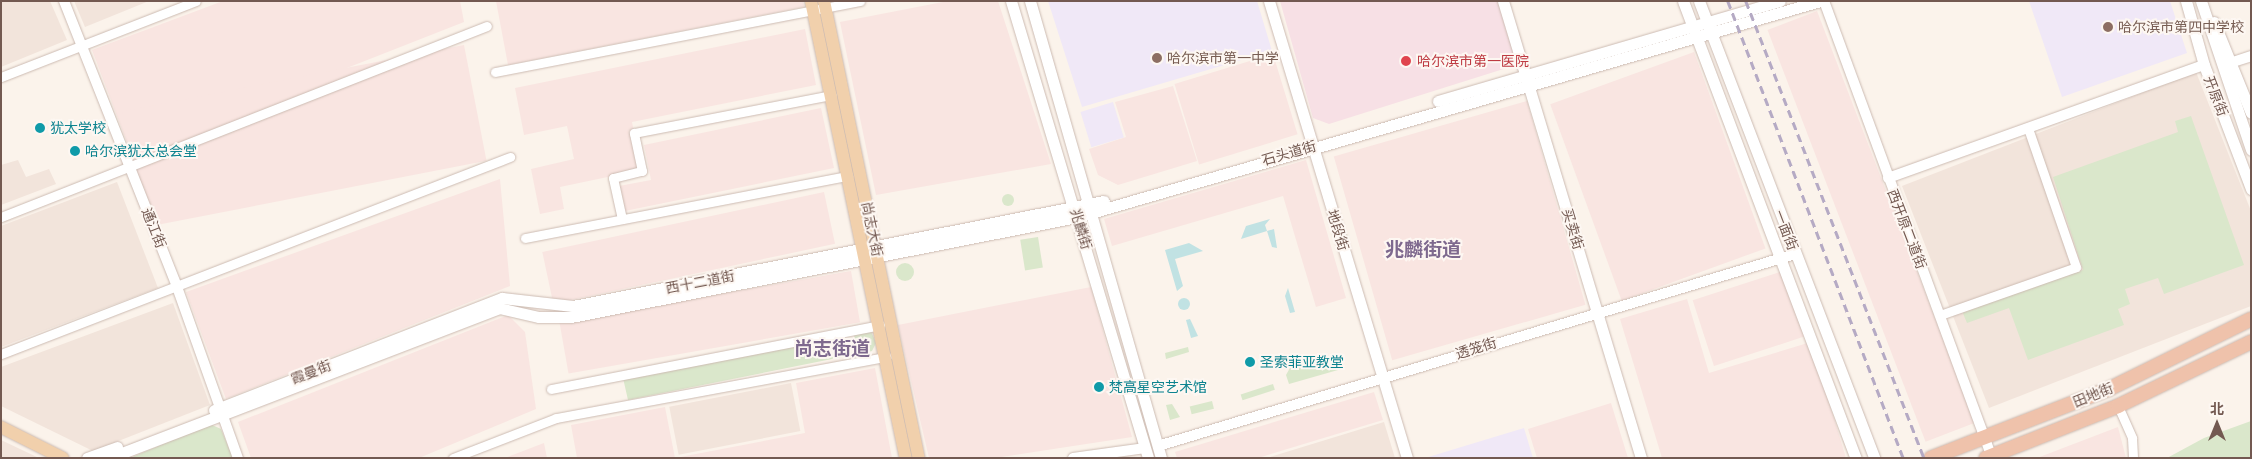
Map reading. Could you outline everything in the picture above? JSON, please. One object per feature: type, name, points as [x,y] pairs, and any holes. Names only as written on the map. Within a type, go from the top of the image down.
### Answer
[{"type":"highway","name":"田地街","points":[[1931,458],[2109,389],[2251,319]]},
{"type":"highway","name":"田地街","points":[[1989,457],[2118,406],[2251,342]]},
{"type":"main road","name":"兆麟街","points":[[1011,1],[1147,453]]},
{"type":"main road","name":"兆麟街","points":[[1030,1],[1161,458]]},
{"type":"main road","name":"地段街","points":[[1269,1],[1407,458]]},
{"type":"main road","name":"买卖街","points":[[1503,1],[1598,311],[1640,458]]},
{"type":"main road","name":"一面街","points":[[1683,1],[1856,458]]},
{"type":"main road","name":"一面街","points":[[1699,1],[1874,458]]},
{"type":"main road","name":"石头道街","points":[[870,254],[1090,209],[1694,30],[1706,21],[1780,1]]},
{"type":"main road","name":"石头道街","points":[[1694,30],[1710,32],[1820,1]]},
{"type":"main road","name":"开原街","points":[[2186,1],[2204,64],[2251,189]]},
{"type":"main road","name":"开原街","points":[[2203,1],[2233,62],[2251,113]]},
{"type":"main road","name":"开原街","points":[[2203,1],[2251,150]]},
{"type":"main road","name":"尚志大街","points":[[819,5],[831,94],[848,176],[870,254],[880,325],[906,458]]},
{"type":"main road","name":"尚志大街","points":[[819,5],[870,254],[919,458]]},
{"type":"main road","name":"西十二道街","points":[[536,303],[573,306],[870,254]]},
{"type":"main road","name":"西十二道街","points":[[539,317],[571,318],[870,254]]},
{"type":"main road","name":"霞曼街","points":[[109,458],[220,410],[502,298],[536,303]]},
{"type":"main road","name":"霞曼街","points":[[87,458],[499,308],[539,317]]},
{"type":"main road","points":[[1,427],[64,458]]},
{"type":"street","name":"通江街","points":[[64,1],[177,287],[238,458]]},
{"type":"street","points":[[1,77],[196,1]]},
{"type":"street","points":[[495,72],[819,5],[860,1]]},
{"type":"street","name":"西开原二道街","points":[[1824,1],[1985,437],[1989,457]]},
{"type":"street","points":[[1,217],[487,26]]},
{"type":"street","points":[[2233,62],[2251,56]]},
{"type":"street","points":[[1888,178],[2204,64]]},
{"type":"street","points":[[622,219],[613,178],[642,171],[634,133],[831,94]]},
{"type":"street","points":[[1940,315],[2076,267],[2028,128]]},
{"type":"street","points":[[1,354],[510,157]]},
{"type":"street","points":[[525,238],[848,176]]},
{"type":"street","name":"透笼街","points":[[1158,446],[1598,311],[1796,254]]},
{"type":"street","points":[[551,390],[880,325]]},
{"type":"street","points":[[452,458],[556,418],[886,357]]},
{"type":"street","points":[[2118,406],[2132,438],[2133,458]]},
{"type":"street","points":[[1073,458],[1147,453]]},
{"type":"shaded area","points":[[1,1],[50,1],[67,40],[1,67]]},
{"type":"shaded area","points":[[74,1],[149,1],[85,27]]},
{"type":"shaded area","points":[[223,1],[460,1],[464,22],[131,153],[92,50]]},
{"type":"shaded area","points":[[496,1],[803,1],[804,7],[508,65]]},
{"type":"shaded area","points":[[948,1],[998,1],[1051,164],[876,195],[840,22]]},
{"type":"shaded area","name":"哈尔滨市第一中学","points":[[1048,1],[1257,1],[1272,51],[1082,107]]},
{"type":"shaded area","name":"哈尔滨市第一医院","points":[[1280,1],[1501,1],[1517,56],[1513,66],[1329,124],[1313,118]]},
{"type":"shaded area","name":"哈尔滨市第四中学校","points":[[2029,1],[2170,1],[2187,53],[2062,97]]},
{"type":"shaded area","points":[[1817,11],[1975,423],[1926,442],[1768,30]]},
{"type":"shaded area","points":[[805,29],[816,85],[632,122],[641,170],[560,187],[564,209],[540,214],[531,169],[574,159],[567,126],[524,135],[515,88]]},
{"type":"shaded area","points":[[464,45],[487,161],[145,227],[122,111]]},
{"type":"shaded area","points":[[1694,52],[1765,248],[1622,301],[1550,104]]},
{"type":"shaded area","points":[[1273,54],[1298,134],[1199,164],[1175,84]]},
{"type":"shaded area","points":[[2196,72],[2251,211],[2251,306],[1989,408],[1902,186]]},
{"type":"shaded area","points":[[1173,86],[1197,161],[1118,185],[1098,175],[1089,149],[1126,137],[1115,102]]},
{"type":"shaded area","points":[[1527,101],[1585,305],[1392,360],[1334,156]]},
{"type":"shaded area","points":[[1113,102],[1124,137],[1091,147],[1080,112]]},
{"type":"shaded area","points":[[821,108],[834,168],[625,211],[619,186],[651,180],[644,145]]},
{"type":"shaded area","points":[[18,160],[26,177],[49,169],[56,184],[1,205],[1,165]]},
{"type":"shaded area","points":[[1306,160],[1346,298],[1316,307],[1283,196],[1112,246],[1104,219]]},
{"type":"shaded area","points":[[500,179],[510,286],[226,399],[186,292]]},
{"type":"shaded area","points":[[117,182],[158,288],[1,347],[1,226]]},
{"type":"shaded area","points":[[824,192],[835,244],[553,304],[542,252]]},
{"type":"shaded area","points":[[851,271],[860,322],[569,374],[559,322]]},
{"type":"shaded area","points":[[1783,271],[1804,337],[1714,366],[1693,300]]},
{"type":"shaded area","points":[[1091,287],[1132,437],[995,458],[929,458],[898,325]]},
{"type":"shaded area","points":[[1687,299],[1709,373],[1811,342],[1846,458],[1662,458],[1620,319]]},
{"type":"shaded area","points":[[173,303],[210,405],[93,451],[1,406],[1,367]]},
{"type":"shaded area","points":[[508,315],[525,332],[536,409],[419,458],[251,458],[238,422]]},
{"type":"shaded area","points":[[875,368],[892,458],[675,458],[805,433],[796,383]]},
{"type":"shaded area","points":[[791,383],[800,431],[679,455],[669,407]]},
{"type":"shaded area","points":[[1374,392],[1383,420],[1258,458],[1177,458],[1175,452]]},
{"type":"shaded area","points":[[1611,403],[1628,458],[1537,458],[1528,429]]},
{"type":"shaded area","points":[[665,407],[675,458],[577,458],[571,425]]},
{"type":"shaded area","points":[[1384,422],[1395,458],[1267,458]]},
{"type":"shaded area","points":[[2118,427],[2126,458],[2037,458]]},
{"type":"shaded area","points":[[1524,428],[1533,458],[1425,458]]},
{"type":"shaded area","points":[[1,440],[39,458],[1,458]]},
{"type":"shaded area","points":[[544,443],[547,458],[505,458]]},
{"type":"green space","points":[[2191,116],[2244,265],[2164,294],[2158,278],[2125,289],[2130,304],[2118,309],[2124,325],[2028,360],[2009,308],[1967,323],[1962,311],[2083,270],[2053,177],[2178,132],[2175,121]]},
{"type":"green space","points":[[1006,194],[1010,194],[1014,200],[1010,206],[1006,206],[1002,202],[1002,198]]},
{"type":"green space","points":[[1038,237],[1043,268],[1025,270],[1020,240]]},
{"type":"green space","points":[[905,263],[911,266],[914,272],[911,278],[905,281],[899,278],[896,272],[899,266]]},
{"type":"green space","points":[[870,329],[876,343],[872,351],[628,400],[623,378],[852,334],[819,343],[817,352],[824,358],[858,351],[853,332]]},
{"type":"green space","points":[[1188,347],[1189,352],[1166,359],[1165,353]]},
{"type":"green space","points":[[1319,356],[1323,367],[1343,361],[1345,368],[1289,384],[1286,375],[1291,366]]},
{"type":"green space","points":[[1273,384],[1275,390],[1243,400],[1241,395]]},
{"type":"green space","points":[[1212,401],[1214,409],[1192,414],[1190,407]]},
{"type":"green space","points":[[1172,404],[1180,417],[1170,420],[1166,405]]},
{"type":"green space","points":[[2251,421],[2251,458],[2167,458],[2204,438]]},
{"type":"green space","points":[[210,424],[221,429],[233,458],[130,458]]},
{"type":"water","points":[[1270,219],[1265,225],[1267,231],[1241,239],[1246,226]]},
{"type":"water","points":[[1274,229],[1277,248],[1272,247],[1267,231]]},
{"type":"water","points":[[1189,243],[1203,251],[1175,259],[1183,286],[1177,291],[1165,250]]},
{"type":"water","points":[[1288,288],[1295,312],[1290,313],[1285,296]]},
{"type":"water","points":[[1184,298],[1190,304],[1184,310],[1178,304]]},
{"type":"water","points":[[1190,319],[1198,336],[1191,338],[1186,320]]},
{"type":"railway","points":[[1728,1],[1903,458]]},
{"type":"railway","points":[[1746,1],[1924,458]]},
{"type":"place","name":"哈尔滨市第四中学校","points":[[2108,27]]},
{"type":"place","name":"哈尔滨市第一中学","points":[[1157,58]]},
{"type":"place","name":"哈尔滨市第一医院","points":[[1406,61]]},
{"type":"place","name":"犹太学校","points":[[40,128]]},
{"type":"place","name":"哈尔滨犹太总会堂","points":[[75,151]]},
{"type":"place","name":"圣索菲亚教堂","points":[[1250,362]]},
{"type":"place","name":"梵高星空艺术馆","points":[[1099,387]]},
{"type":"district","name":"兆麟街道","points":[[1423,250]]},
{"type":"district","name":"尚志街道","points":[[832,349]]}]
